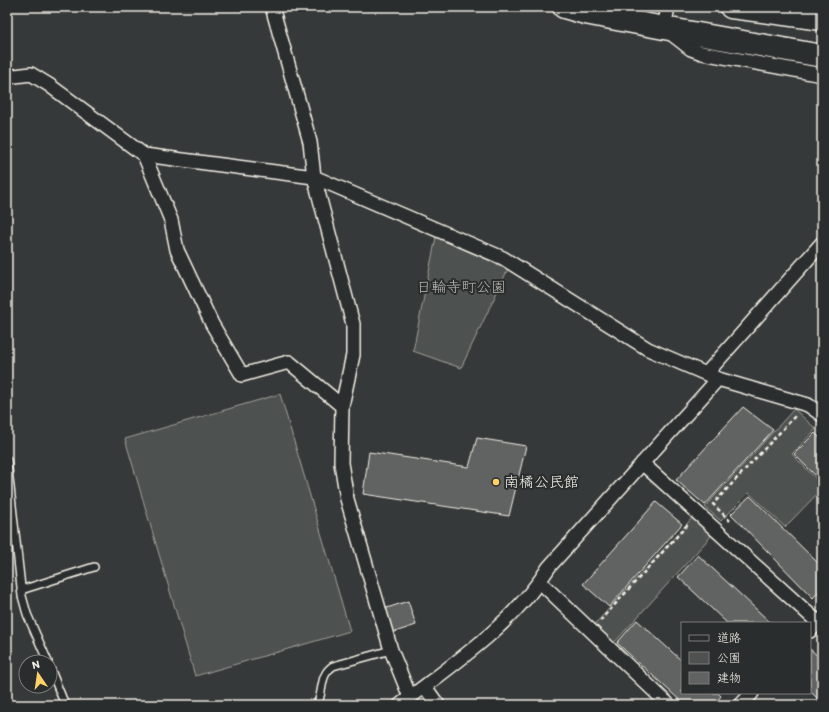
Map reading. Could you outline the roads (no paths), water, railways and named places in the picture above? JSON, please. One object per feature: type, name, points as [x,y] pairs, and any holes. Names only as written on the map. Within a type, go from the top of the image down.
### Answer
[{"type":"highway","points":[[564,7],[585,13],[822,56]]},
{"type":"highway","points":[[731,7],[822,19]]},
{"type":"street","points":[[272,7],[310,142],[314,177],[353,324],[352,355],[342,406],[341,463],[347,499],[405,701],[425,687],[494,631],[540,582],[550,567],[642,463],[822,243]]},
{"type":"street","points":[[668,7],[664,28],[691,49],[702,53],[822,75]]},
{"type":"street","points":[[7,77],[31,74],[144,155],[314,177],[503,258],[648,349],[712,377],[808,405],[822,415]]},
{"type":"street","points":[[144,155],[171,220],[177,250],[212,324],[242,376],[289,362],[342,406]]},
{"type":"street","points":[[642,463],[818,625]]},
{"type":"street","points":[[540,582],[669,705]]},
{"type":"street","points":[[425,687],[438,705]]},
{"type":"street","points":[[741,705],[751,694]]},
{"type":"lane","points":[[7,460],[21,590],[27,614],[44,654]]},
{"type":"lane","points":[[21,590],[94,567]]},
{"type":"lane","points":[[317,705],[323,688],[322,682],[328,669],[333,666],[391,650]]},
{"type":"lane","points":[[58,688],[65,705]]},
{"type":"place","name":"南橘公民館","points":[[496,482]]},
{"type":"park label","name":"日輪寺町公園","points":[[461,287]]}]
